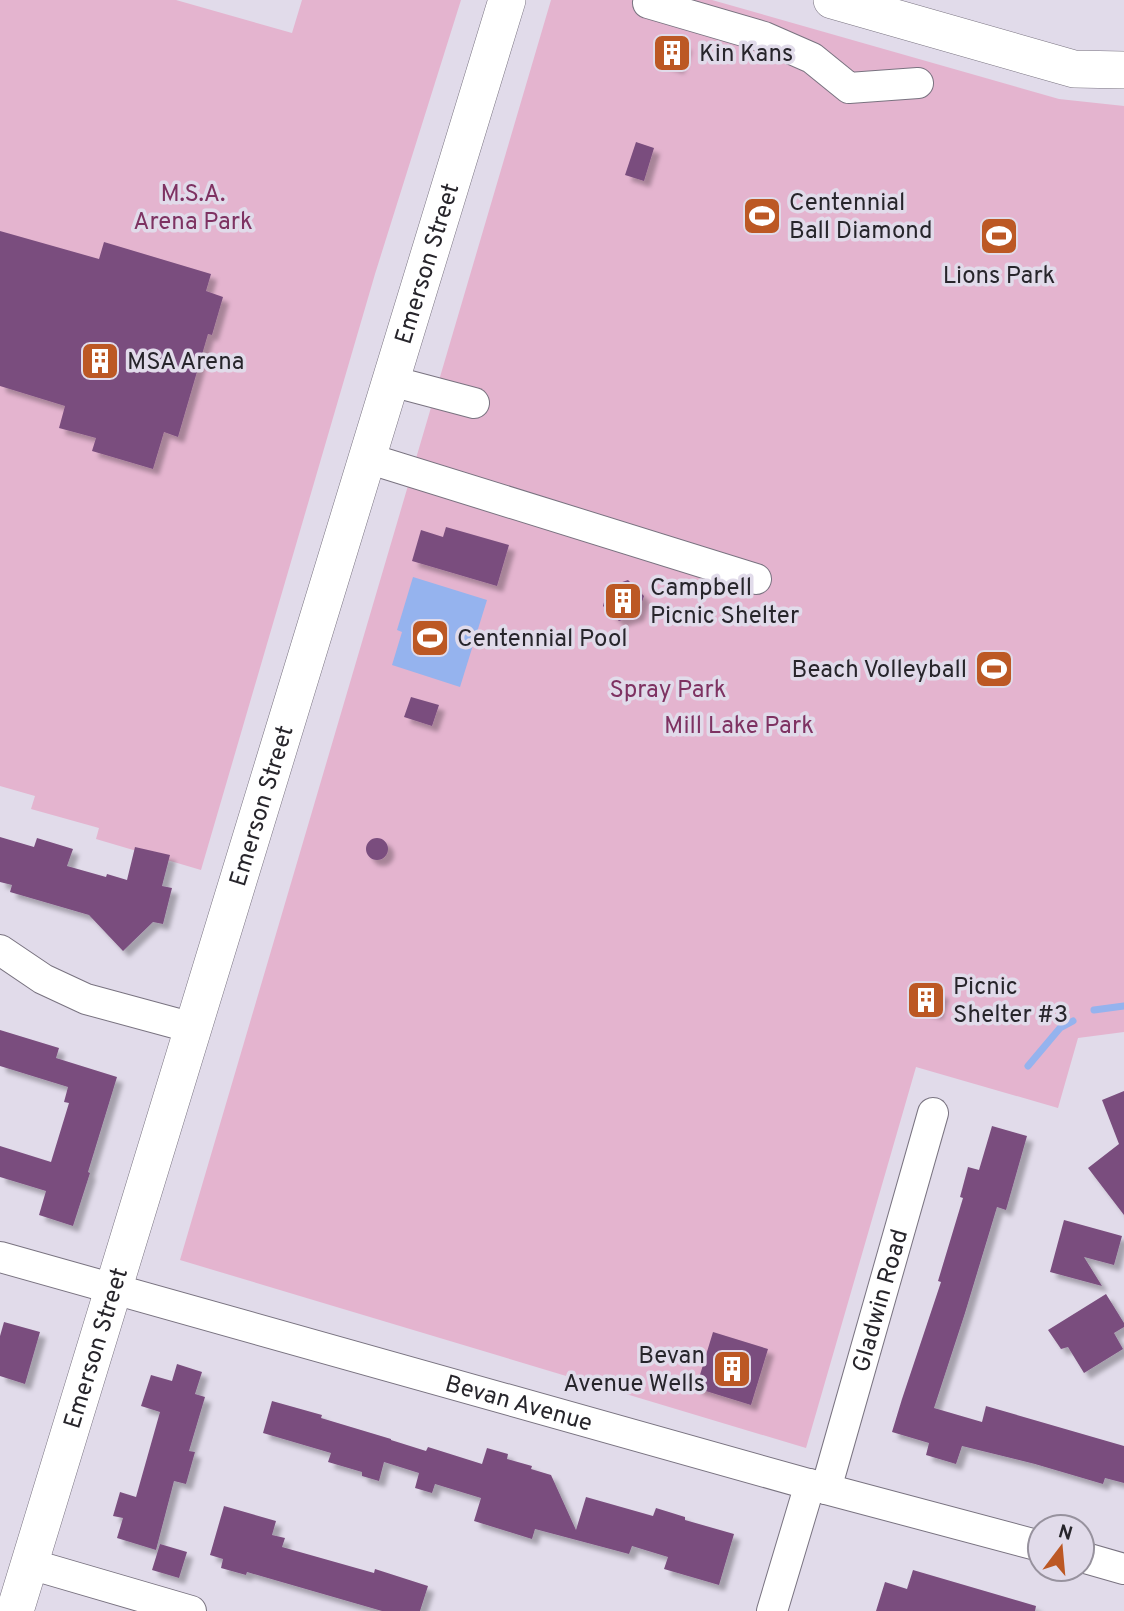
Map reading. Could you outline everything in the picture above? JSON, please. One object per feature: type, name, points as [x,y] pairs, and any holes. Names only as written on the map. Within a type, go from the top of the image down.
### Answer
[{"type":"main road","name":"Emerson Street","points":[[15,1611],[507,0]]},
{"type":"main road","points":[[832,0],[1074,69],[1124,70]]},
{"type":"street","points":[[649,0],[648,3],[764,37],[812,58],[849,88],[918,83]]},
{"type":"street","points":[[391,381],[474,403]]},
{"type":"street","points":[[367,458],[756,579]]},
{"type":"street","points":[[0,950],[43,979],[86,999],[193,1028]]},
{"type":"street","name":"Gladwin Road","points":[[772,1611],[818,1487],[933,1113]]},
{"type":"street","name":"Bevan Avenue","points":[[0,1257],[818,1487],[1026,1542]]},
{"type":"street","points":[[1096,1561],[1124,1569]]},
{"type":"street","points":[[30,1564],[191,1611]]},
{"type":"green space","name":"M.S.A. Arena Park","points":[[0,0],[176,0],[292,33],[302,0],[461,0],[375,274],[201,870],[96,839],[99,828],[31,809],[35,796],[0,786]]},
{"type":"green space","name":"Mill Lake Park","points":[[551,0],[712,0],[1059,99],[1124,106],[1124,1032],[1078,1038],[1058,1108],[916,1067],[806,1448],[180,1260]]},
{"type":"water","points":[[413,577],[487,600],[460,687],[392,665],[402,632],[397,630]]},
{"type":"building","name":"Kin Kans","points":[[666,38],[686,45],[678,68],[658,61]]},
{"type":"building","points":[[636,142],[654,148],[644,181],[625,175]]},
{"type":"building","name":"MSA Arena","points":[[0,231],[99,259],[104,242],[211,274],[206,291],[223,297],[212,335],[208,334],[178,437],[164,432],[153,469],[92,451],[96,438],[59,428],[65,406],[0,386]]},
{"type":"building","points":[[446,527],[509,545],[497,586],[412,561],[421,530],[443,537]]},
{"type":"building","name":"Campbell Picnic Shelter","points":[[628,580],[644,596],[638,615],[619,621],[603,606],[608,587]]},
{"type":"building","points":[[411,697],[439,705],[432,726],[404,717]]},
{"type":"building","points":[[0,837],[34,847],[37,838],[73,849],[67,866],[127,880],[135,847],[170,855],[162,886],[172,888],[163,924],[153,922],[123,951],[89,915],[10,892],[12,885],[0,882]]},
{"type":"building","points":[[377,838],[385,841],[388,849],[385,857],[377,860],[369,857],[366,849],[369,841]]},
{"type":"building","name":"Picnic Shelter #3","points":[[915,985],[943,993],[937,1014],[909,1006]]},
{"type":"building","points":[[0,1030],[59,1048],[56,1058],[117,1077],[73,1226],[39,1215],[46,1191],[0,1177],[0,1146],[51,1162],[69,1103],[64,1102],[68,1087],[0,1066]]},
{"type":"building","points":[[1124,1091],[1124,1215],[1088,1168],[1119,1144],[1102,1100]]},
{"type":"building","points":[[992,1126],[1027,1136],[1006,1210],[997,1207],[934,1408],[982,1422],[986,1406],[1124,1446],[1124,1483],[1105,1478],[1103,1484],[962,1446],[956,1464],[926,1455],[929,1443],[892,1432],[941,1282],[938,1281],[963,1198],[960,1197],[968,1167],[979,1170]]},
{"type":"building","points":[[1064,1220],[1122,1236],[1114,1265],[1084,1257],[1102,1286],[1050,1272]]},
{"type":"building","points":[[1106,1294],[1124,1323],[1124,1327],[1114,1333],[1123,1349],[1084,1373],[1068,1347],[1061,1349],[1048,1330]]},
{"type":"building","points":[[4,1322],[40,1332],[25,1384],[0,1376],[0,1336]]},
{"type":"building","name":"Bevan Avenue Wells","points":[[713,1332],[768,1349],[751,1405],[696,1388]]},
{"type":"building","points":[[177,1364],[202,1372],[195,1394],[205,1397],[189,1451],[195,1452],[186,1484],[174,1481],[156,1550],[117,1538],[123,1518],[113,1516],[120,1492],[136,1497],[160,1412],[141,1406],[151,1375],[172,1381]]},
{"type":"building","points":[[272,1401],[322,1415],[321,1418],[426,1451],[428,1447],[482,1464],[487,1448],[508,1454],[507,1459],[551,1475],[576,1530],[586,1497],[653,1516],[656,1508],[685,1517],[685,1520],[734,1534],[719,1585],[664,1569],[668,1557],[632,1546],[629,1554],[535,1529],[532,1539],[474,1521],[481,1498],[435,1484],[432,1493],[415,1488],[419,1473],[384,1462],[379,1481],[362,1476],[362,1472],[328,1462],[331,1453],[263,1433]]},
{"type":"building","points":[[224,1506],[276,1521],[272,1535],[285,1538],[282,1547],[374,1573],[375,1569],[428,1586],[420,1611],[382,1611],[247,1572],[246,1575],[221,1568],[223,1559],[210,1555]]},
{"type":"building","points":[[160,1544],[187,1552],[179,1578],[152,1570]]},
{"type":"building","points":[[913,1570],[1036,1606],[1035,1611],[876,1611],[885,1582],[907,1589]]},
{"type":"waterway","points":[[1094,1010],[1124,1006]]},
{"type":"waterway","points":[[1028,1066],[1060,1028],[1073,1021]]},
{"type":"place","name":"Kin Kans","points":[[672,53]]},
{"type":"place","name":"Centennial Ball Diamond","points":[[762,216]]},
{"type":"place","name":"Lions Park","points":[[999,236]]},
{"type":"place","name":"MSA Arena","points":[[100,361]]},
{"type":"place","name":"Campbell Picnic Shelter","points":[[623,601]]},
{"type":"place","name":"Centennial Pool","points":[[430,638]]},
{"type":"place","name":"Beach Volleyball","points":[[994,669]]},
{"type":"place","name":"Picnic Shelter #3","points":[[926,1000]]},
{"type":"place","name":"Bevan Avenue Wells","points":[[732,1369]]},
{"type":"park label","name":"Spray Park","points":[[668,689]]}]
